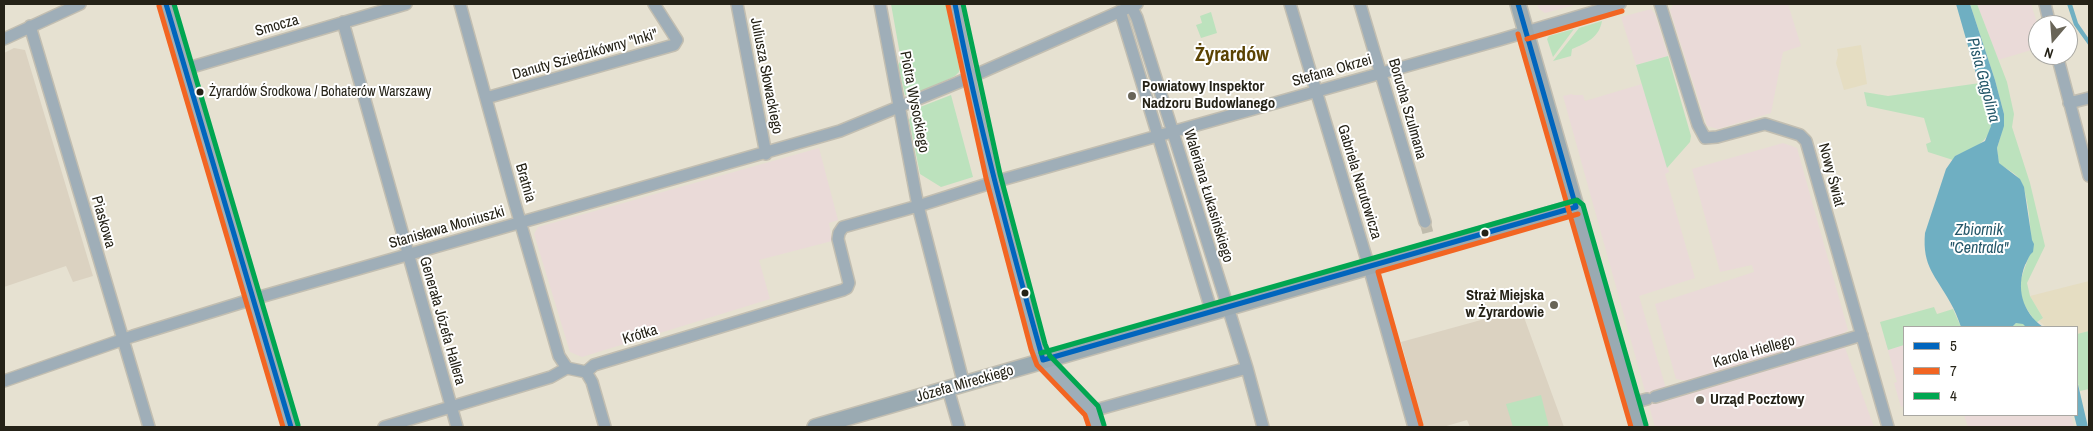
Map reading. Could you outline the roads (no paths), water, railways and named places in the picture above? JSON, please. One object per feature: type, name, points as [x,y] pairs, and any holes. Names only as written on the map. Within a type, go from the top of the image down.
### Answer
[{"type":"street","points":[[4,39],[80,4]]},
{"type":"street","points":[[166,4],[291,427]]},
{"type":"street","name":"Smocza","points":[[185,69],[406,4]]},
{"type":"street","name":"Bratnia","points":[[460,4],[559,356],[567,368]]},
{"type":"street","name":"Danuty Sziedzikówny \"Inki\"","points":[[486,98],[674,46],[678,40],[654,4]]},
{"type":"street","name":"Juliusza Słowackiego","points":[[738,4],[766,154]]},
{"type":"street","name":"Piotra Wysockiego","points":[[880,4],[918,206],[964,384]]},
{"type":"street","points":[[955,4],[969,78],[994,182],[1044,360],[1092,411],[1097,427]]},
{"type":"street","name":"Gabriela Narutowicza","points":[[1290,4],[1369,267],[1414,427]]},
{"type":"street","name":"Borucha Szulmana","points":[[1360,4],[1425,222]]},
{"type":"street","points":[[1518,4],[1639,427]]},
{"type":"street","name":"Stefana Okrzei","points":[[994,182],[1620,4]]},
{"type":"street","name":"Nowy Świat","points":[[1660,4],[1698,125],[1705,138],[1717,137],[1765,124],[1800,135],[1806,140],[1888,427]]},
{"type":"street","name":"Stanisława Moniuszki","points":[[4,381],[122,340],[254,299],[407,254],[766,154],[840,131],[969,78],[1134,5]]},
{"type":"street","name":"Waleriana Łukasińskiego","points":[[1134,5],[1247,368],[1263,427]]},
{"type":"street","name":"Waleriana Łukasińskiego","points":[[1120,11],[1212,313]]},
{"type":"street","name":"Generała Józefa Hallera","points":[[343,22],[457,427]]},
{"type":"street","name":"Piaskowa","points":[[30,26],[149,427]]},
{"type":"street","points":[[2060,65],[2089,176]]},
{"type":"street","points":[[2069,103],[2089,98]]},
{"type":"street","points":[[918,206],[994,182]]},
{"type":"street","name":"Krótka","points":[[586,372],[594,365],[847,288],[849,283],[838,239],[843,227],[918,206]]},
{"type":"street","name":"Józefa Mireckiego","points":[[815,427],[1369,267],[1431,243],[1576,208]]},
{"type":"street","name":"Karola Hiellego","points":[[1632,403],[1862,335]]},
{"type":"street","points":[[384,427],[551,377],[567,368],[586,372],[592,382],[605,427]]},
{"type":"street","points":[[1092,411],[1247,368]]},
{"type":"street","points":[[948,389],[959,427]]},
{"type":"water","name":"Zbiornik \"Centrala\"","points":[[1956,4],[1970,4],[1995,80],[2004,114],[2004,126],[1997,148],[1999,163],[2020,179],[2024,187],[2034,244],[2033,252],[2022,274],[2021,291],[2030,314],[2042,326],[2025,326],[2016,323],[2013,326],[1961,326],[1953,308],[1928,263],[1925,233],[1946,169],[1955,156],[1985,141],[1991,126]]},
{"type":"water","points":[[2067,4],[2072,4],[2075,15],[2071,15]]},
{"type":"water","points":[[2078,23],[2089,39],[2089,46],[2078,31]]},
{"type":"water","points":[[2078,384],[2088,427],[2077,427],[2074,416],[2078,416]]},
{"type":"tunnel","points":[[1425,222],[1429,237]]},
{"type":"place","name":"Żyrardów Środkowa / Bohaterów Warszawy","points":[[200,92]]},
{"type":"place","name":"Powiatowy Inspektor Nadzoru Budowlanego","points":[[1132,96]]},
{"type":"place","name":"Straż Miejska w Żyrardowie","points":[[1554,305]]},
{"type":"place","name":"Urząd Pocztowy","points":[[1700,400]]},
{"type":"district","name":"Żyrardów","points":[[1232,56]]},
{"type":"water label","name":"Pisia Gągolina","points":[[1983,80]]}]
